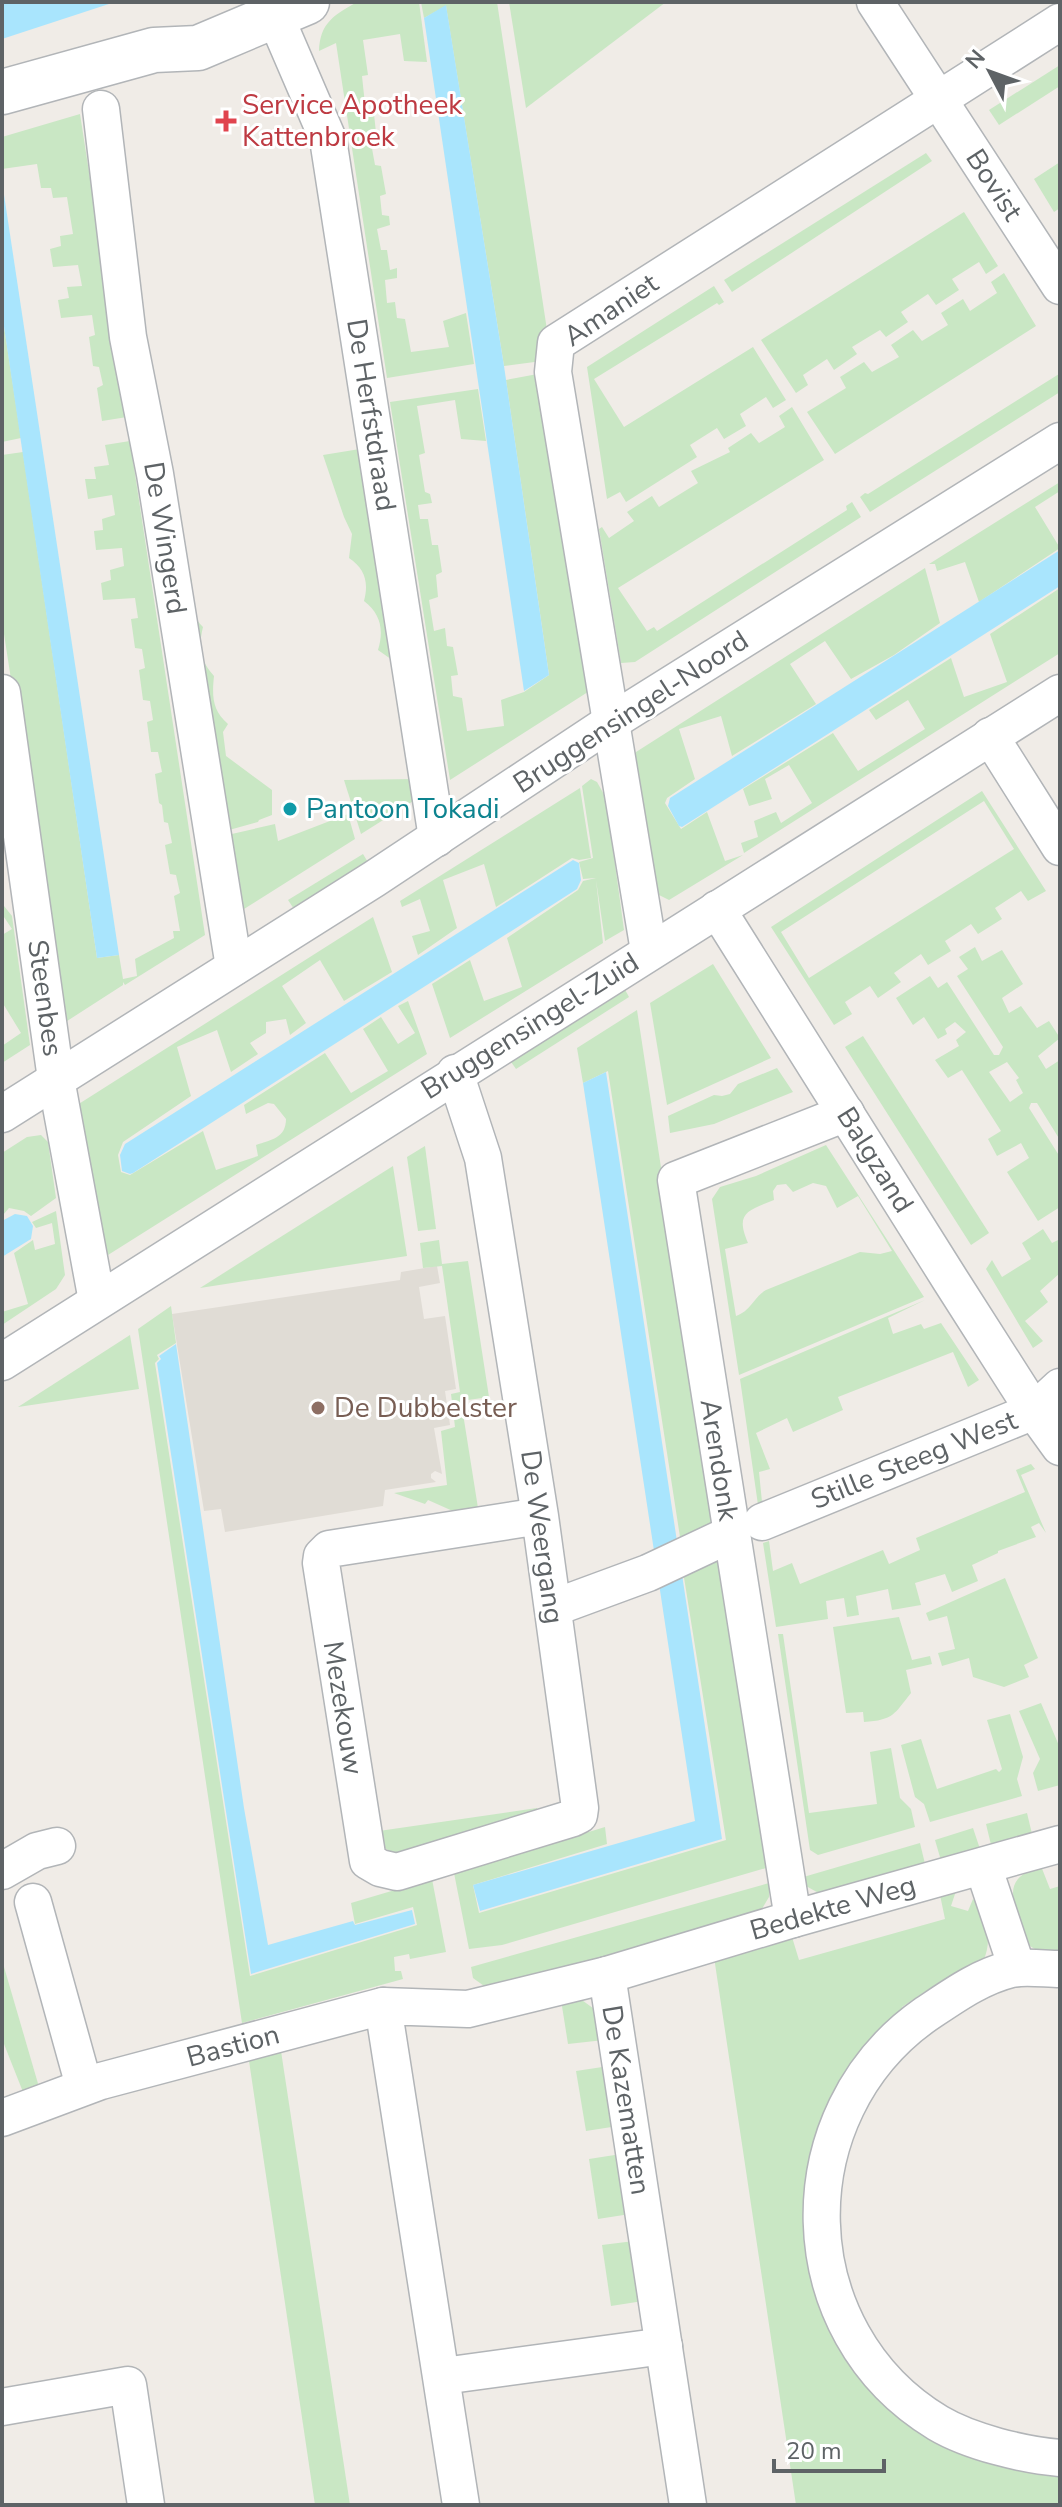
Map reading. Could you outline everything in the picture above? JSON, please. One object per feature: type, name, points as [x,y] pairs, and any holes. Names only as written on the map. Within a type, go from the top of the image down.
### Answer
[{"type":"street","name":"Bovist","points":[[875,2],[1060,286]]},
{"type":"street","points":[[2,92],[154,50],[198,48],[272,6]]},
{"type":"street","name":"De Herfstdraad","points":[[272,6],[328,139],[331,154],[437,838]]},
{"type":"street","name":"Amaniet","points":[[649,951],[553,372],[556,343],[1060,22]]},
{"type":"street","name":"De Wingerd","points":[[101,109],[128,337],[155,474],[234,967]]},
{"type":"street","name":"Bruggensingel-Noord","points":[[2,1114],[437,838],[611,722],[1060,441]]},
{"type":"street","name":"Steenbes","points":[[2,693],[56,1079],[97,1301]]},
{"type":"street","name":"Bruggensingel-Zuid","points":[[2,1362],[1060,693]]},
{"type":"street","points":[[990,736],[1060,847]]},
{"type":"street","name":"Balgzand","points":[[717,909],[1034,1411],[1060,1447]]},
{"type":"street","name":"De Weergang","points":[[455,1073],[483,1158],[540,1516],[579,1815]]},
{"type":"street","name":"Arendonk","points":[[793,1919],[750,1636],[746,1528],[676,1180],[846,1113]]},
{"type":"street","name":"Stille Steeg West","points":[[553,1608],[648,1573],[746,1528],[1034,1411],[1060,1387]]},
{"type":"street","name":"Mezekouw","points":[[540,1516],[329,1549],[322,1556],[321,1563],[368,1861],[397,1872],[579,1815]]},
{"type":"street","name":"Bedekte Weg","points":[[607,1975],[1060,1844]]},
{"type":"street","points":[[2,1871],[29,1855],[57,1846]]},
{"type":"street","points":[[983,1866],[1017,1968]]},
{"type":"street","points":[[33,1902],[84,2086]]},
{"type":"street","points":[[1060,1969],[1017,1968],[964,1987],[914,2023],[875,2059],[846,2106],[827,2156],[821,2197],[821,2235],[828,2274],[840,2313],[879,2373],[938,2423],[966,2436],[1038,2456],[1060,2458]]},
{"type":"street","name":"De Kazematten","points":[[383,2006],[468,2009],[607,1975],[688,2505]]},
{"type":"street","points":[[383,2006],[461,2505]]},
{"type":"street","name":"Bastion","points":[[2,2118],[84,2086],[383,2006]]},
{"type":"street","points":[[443,2376],[664,2346]]},
{"type":"street","points":[[2,2407],[128,2385],[146,2505]]},
{"type":"shaded area","name":"De Dubbelster","points":[[437,1266],[440,1283],[419,1287],[424,1319],[445,1316],[456,1389],[445,1391],[450,1425],[434,1428],[442,1474],[435,1471],[431,1474],[436,1482],[385,1490],[383,1506],[225,1532],[221,1509],[204,1511],[172,1314],[400,1280],[401,1272]]},
{"type":"green space","points":[[357,2],[419,2],[427,62],[404,61],[400,34],[363,40],[368,75],[362,76],[366,114],[374,114],[377,142],[371,143],[375,165],[381,166],[386,194],[380,196],[382,215],[389,216],[390,225],[377,229],[381,250],[387,250],[390,270],[397,268],[397,278],[385,280],[387,303],[395,302],[397,318],[405,319],[411,352],[449,347],[443,321],[466,313],[474,364],[387,378],[336,43],[319,51],[325,27]]},
{"type":"green space","points":[[421,2],[497,2],[547,330],[538,336],[542,361],[504,366],[446,6],[424,18]]},
{"type":"green space","points":[[509,2],[666,2],[526,108]]},
{"type":"green space","points":[[1060,65],[1060,86],[999,125],[989,110]]},
{"type":"green space","points":[[80,114],[127,417],[102,421],[97,388],[103,385],[99,367],[93,366],[89,337],[95,335],[92,315],[61,318],[58,300],[69,298],[67,287],[82,286],[78,265],[53,267],[50,249],[61,246],[60,236],[73,234],[67,197],[53,198],[51,188],[41,188],[37,164],[2,169],[2,137]]},
{"type":"green space","points":[[926,153],[932,161],[732,292],[724,280]]},
{"type":"green space","points":[[1060,162],[1060,208],[1054,212],[1034,179]]},
{"type":"green space","points":[[964,212],[998,266],[986,274],[979,262],[952,279],[959,290],[936,305],[928,294],[901,312],[908,322],[886,337],[880,330],[852,347],[857,354],[834,370],[827,359],[803,375],[808,385],[796,393],[761,340]]},
{"type":"green space","points":[[1004,273],[1036,326],[835,454],[807,412],[846,388],[840,377],[864,362],[872,372],[899,357],[891,345],[913,330],[922,341],[948,325],[941,313],[963,299],[970,311],[997,293],[991,282]]},
{"type":"green space","points":[[714,286],[724,302],[717,303],[594,379],[624,427],[753,347],[786,400],[773,408],[766,397],[740,414],[746,426],[724,439],[717,428],[690,445],[697,457],[626,502],[620,492],[607,499],[587,367]]},
{"type":"green space","points":[[2,313],[21,438],[2,442]]},
{"type":"green space","points":[[1060,370],[1060,392],[870,512],[860,497],[865,493],[868,494],[1059,374]]},
{"type":"green space","points":[[543,373],[591,690],[450,780],[390,402],[478,389],[486,441],[461,439],[455,400],[417,406],[425,453],[419,455],[425,492],[430,494],[432,503],[418,505],[420,519],[428,519],[432,545],[438,545],[442,572],[436,575],[438,597],[429,600],[434,631],[445,628],[447,646],[453,647],[458,675],[451,676],[453,696],[462,698],[467,731],[504,726],[501,700],[524,692],[549,675],[506,380]]},
{"type":"green space","points":[[792,407],[824,460],[618,588],[647,631],[654,627],[657,631],[847,510],[846,506],[852,502],[861,517],[635,662],[621,663],[599,529],[602,527],[609,538],[634,521],[627,512],[652,496],[659,507],[698,483],[691,471],[730,452],[728,448],[751,433],[759,443],[785,427],[779,416]]},
{"type":"green space","points":[[130,441],[205,935],[125,985],[123,982],[123,985],[64,1023],[2,621],[2,455],[23,452],[97,958],[119,955],[123,979],[137,976],[135,959],[174,938],[173,931],[180,931],[174,896],[180,893],[176,875],[170,874],[165,845],[172,843],[159,803],[155,774],[162,772],[158,752],[151,752],[147,722],[153,720],[150,701],[143,700],[139,670],[145,668],[142,649],[135,648],[131,619],[138,618],[135,598],[103,600],[101,583],[111,580],[110,570],[124,566],[122,548],[96,550],[94,531],[103,530],[102,519],[115,515],[112,495],[88,499],[85,479],[96,479],[94,467],[109,465],[105,445]]},
{"type":"green space","points":[[366,448],[395,662],[378,650],[380,623],[364,601],[366,582],[362,571],[349,558],[352,534],[323,455]]},
{"type":"green space","points":[[1060,482],[1060,491],[1035,507],[1060,548],[979,602],[965,562],[937,571],[935,564],[929,564]]},
{"type":"green space","points":[[925,568],[940,623],[894,655],[851,679],[825,641],[790,664],[816,704],[732,756],[721,716],[679,729],[695,779],[667,798],[665,803],[681,829],[707,812],[725,861],[743,855],[669,900],[657,894],[634,758],[636,752]]},
{"type":"green space","points":[[183,571],[192,580],[192,605],[195,617],[203,627],[201,653],[214,676],[214,702],[228,724],[223,732],[226,756],[272,790],[272,815],[222,832]]},
{"type":"green space","points":[[1060,588],[1060,653],[744,853],[741,843],[758,837],[754,821],[776,812],[781,823],[812,803],[789,765],[765,779],[772,799],[749,806],[743,789],[833,733],[858,771],[925,729],[908,700],[876,720],[869,710],[951,658],[964,697],[1007,682],[990,634]]},
{"type":"green space","points":[[416,779],[418,798],[361,834],[344,780]]},
{"type":"green space","points":[[591,779],[597,782],[606,798],[624,930],[605,941],[596,880],[603,943],[450,1038],[432,984],[470,960],[484,1001],[522,987],[507,938],[578,890],[583,881],[596,878],[583,879],[579,862],[593,858],[582,786]]},
{"type":"green space","points":[[580,788],[591,858],[572,858],[496,907],[484,864],[443,880],[457,928],[418,955],[412,936],[430,931],[420,899],[402,907],[400,901]]},
{"type":"green space","points":[[982,791],[1046,891],[1028,901],[1021,891],[995,908],[1002,919],[978,934],[971,924],[945,941],[951,951],[928,965],[921,954],[894,973],[901,982],[878,998],[870,986],[845,1002],[852,1014],[834,1025],[771,927]],"holes":[[[984,801],[1014,849],[809,978],[781,932]]]},
{"type":"green space","points":[[348,814],[355,839],[236,914],[223,836],[275,824],[278,841]]},
{"type":"green space","points":[[363,854],[369,864],[294,909],[288,900]]},
{"type":"green space","points":[[4,906],[12,916],[30,1045],[2,1063],[2,1046],[21,1033],[2,1002],[2,935],[12,929],[2,914]]},
{"type":"green space","points":[[373,917],[392,972],[344,1001],[320,960],[282,986],[306,1023],[290,1035],[286,1019],[266,1022],[266,1033],[250,1043],[258,1054],[231,1072],[217,1030],[177,1047],[191,1096],[123,1142],[118,1155],[121,1172],[130,1175],[203,1131],[216,1170],[258,1156],[256,1145],[280,1134],[286,1119],[274,1104],[268,1103],[246,1114],[244,1105],[325,1053],[351,1093],[388,1071],[363,1029],[381,1017],[398,1044],[415,1033],[398,1006],[408,1001],[427,1054],[108,1255],[101,1248],[74,1107]]},
{"type":"green space","points":[[975,947],[982,961],[1002,950],[1023,984],[1002,998],[1009,1013],[1021,1006],[1037,1028],[1049,1021],[1060,1038],[1038,1056],[1046,1069],[1060,1060],[1060,1140],[1037,1103],[1031,1103],[1029,1108],[1060,1157],[1060,1207],[1038,1221],[1007,1172],[1029,1158],[1021,1143],[997,1156],[988,1139],[1001,1131],[962,1070],[948,1078],[935,1060],[959,1046],[956,1040],[966,1032],[955,1022],[945,1029],[947,1034],[938,1039],[924,1017],[913,1025],[896,998],[930,976],[938,988],[947,982],[994,1055],[999,1055],[1003,1047],[957,976],[968,969],[959,957]],"holes":[[[1007,1062],[1019,1078],[1016,1080],[1023,1093],[1010,1102],[989,1072]]]},
{"type":"green space","points":[[713,964],[771,1058],[667,1105],[650,1003]]},
{"type":"green space","points":[[623,986],[629,997],[516,1069],[509,1059]]},
{"type":"green space","points":[[637,1010],[717,1535],[682,1550],[608,1071],[583,1083],[577,1048]]},
{"type":"green space","points":[[863,1036],[989,1233],[971,1245],[845,1047]]},
{"type":"green space","points":[[777,1068],[793,1092],[714,1124],[670,1133],[668,1116],[714,1095],[730,1094],[738,1084]]},
{"type":"green space","points":[[41,1135],[48,1142],[56,1198],[31,1216],[9,1208],[3,1215],[2,1153],[27,1137]]},
{"type":"green space","points":[[826,1145],[924,1297],[739,1375],[712,1199],[720,1187],[756,1176]],"holes":[[[813,1183],[826,1186],[837,1208],[858,1196],[892,1251],[880,1254],[860,1252],[766,1290],[736,1316],[725,1249],[748,1243],[743,1225],[746,1214],[774,1200],[773,1191],[777,1185],[786,1184],[793,1192]]]},
{"type":"green space","points":[[425,1146],[436,1229],[418,1231],[407,1157]]},
{"type":"green space","points":[[393,1166],[407,1256],[200,1288]]},
{"type":"green space","points":[[56,1211],[65,1275],[56,1289],[2,1325],[2,1312],[28,1304],[14,1253],[33,1240],[35,1250],[55,1244],[52,1223],[36,1228],[32,1222]]},
{"type":"green space","points":[[1043,1229],[1052,1243],[1060,1239],[1060,1273],[1040,1291],[1048,1302],[1025,1321],[1043,1341],[1033,1348],[986,1269],[992,1260],[1002,1277],[1031,1259],[1022,1243]]},
{"type":"green space","points":[[439,1240],[442,1264],[468,1261],[489,1397],[461,1401],[478,1508],[455,1512],[428,1500],[425,1504],[394,1493],[447,1485],[441,1431],[455,1427],[451,1394],[460,1392],[442,1266],[423,1268],[420,1243]]},
{"type":"green space","points":[[925,1300],[888,1318],[893,1334],[921,1324],[924,1329],[941,1323],[979,1380],[968,1387],[953,1352],[838,1397],[843,1410],[793,1432],[787,1418],[756,1433],[770,1469],[759,1472],[762,1502],[758,1505],[740,1379]]},
{"type":"green space","points":[[171,1306],[176,1343],[157,1355],[159,1359],[155,1363],[250,1976],[417,1925],[413,1907],[355,1924],[351,1903],[432,1879],[446,1952],[410,1959],[409,1954],[394,1957],[395,1971],[401,1971],[403,1979],[242,2023],[138,1329]]},
{"type":"green space","points":[[130,1335],[139,1389],[18,1407]]},
{"type":"green space","points":[[1031,1464],[1035,1469],[1021,1475],[1046,1533],[1039,1523],[1031,1527],[1036,1537],[998,1551],[972,1565],[978,1581],[952,1592],[945,1574],[915,1583],[921,1605],[892,1610],[888,1589],[856,1596],[859,1615],[847,1617],[844,1598],[826,1601],[828,1619],[776,1627],[763,1543],[769,1541],[773,1571],[792,1563],[800,1584],[883,1550],[889,1564],[920,1550],[916,1538],[1025,1492],[1016,1470]]},
{"type":"green space","points":[[718,1550],[766,1868],[502,1945],[469,1949],[454,1873],[605,1827],[607,1844],[473,1885],[479,1913],[726,1840],[682,1565]]},
{"type":"green space","points":[[1005,1578],[1038,1658],[1024,1665],[1029,1677],[1004,1687],[973,1677],[969,1658],[942,1666],[938,1653],[955,1649],[947,1616],[929,1621],[926,1613]]},
{"type":"green space","points":[[899,1617],[912,1660],[930,1656],[932,1664],[906,1670],[911,1693],[892,1715],[882,1720],[864,1722],[863,1712],[846,1713],[833,1627]]},
{"type":"green space","points":[[778,1634],[783,1634],[809,1813],[877,1804],[870,1752],[891,1748],[900,1798],[911,1809],[915,1827],[818,1855],[810,1850]]},
{"type":"green space","points":[[1041,1703],[1060,1748],[1060,1785],[1038,1791],[1033,1773],[1040,1759],[1019,1711]]},
{"type":"green space","points":[[1010,1714],[1023,1757],[1017,1779],[1022,1796],[930,1822],[924,1804],[915,1797],[901,1745],[921,1739],[937,1789],[996,1769],[999,1772],[1002,1769],[987,1720]]},
{"type":"green space","points":[[537,1808],[538,1818],[402,1858],[374,1842],[372,1832]]},
{"type":"green space","points":[[1027,1813],[1033,1838],[992,1849],[986,1824]]},
{"type":"green space","points":[[973,1828],[981,1852],[942,1864],[935,1840]]},
{"type":"green space","points":[[920,1843],[926,1868],[824,1896],[806,1886],[800,1878]]},
{"type":"green space","points":[[1041,1866],[1050,1889],[1060,1886],[1060,1954],[1037,1950],[1028,1944],[1014,1903],[1016,1881]]},
{"type":"green space","points":[[769,1883],[769,1897],[760,1912],[491,1991],[473,1978],[471,1967]]},
{"type":"green space","points":[[956,1891],[951,1906],[968,1911],[973,1899],[985,1920],[988,1945],[983,1961],[941,1981],[902,2007],[904,2011],[823,2123],[851,2357],[1060,2471],[1060,2505],[796,2505],[714,1957],[792,1937],[799,1960],[945,1919],[940,1895]]},
{"type":"green space","points":[[2,1960],[39,2087],[23,2092],[2,2039]]},
{"type":"green space","points":[[579,1998],[597,2011],[604,2040],[568,2044],[561,2000]]},
{"type":"green space","points":[[281,2051],[350,2505],[315,2505],[249,2061]]},
{"type":"green space","points":[[609,2066],[618,2126],[586,2131],[576,2071]]},
{"type":"green space","points":[[621,2154],[630,2214],[598,2219],[589,2159]]},
{"type":"green space","points":[[634,2241],[643,2301],[611,2306],[602,2245]]},
{"type":"water","points":[[2,2],[115,2],[2,39]]},
{"type":"water","points":[[446,5],[504,366],[549,675],[524,691],[424,18]]},
{"type":"water","points":[[2,188],[119,955],[97,958],[2,313]]},
{"type":"water","points":[[1060,550],[1060,586],[682,827],[679,826],[668,806],[670,798]]},
{"type":"water","points":[[573,860],[579,863],[581,880],[577,889],[133,1173],[122,1171],[120,1155],[125,1144]]},
{"type":"water","points":[[606,1072],[722,1839],[480,1911],[473,1885],[695,1821],[583,1083]]},
{"type":"water","points":[[15,1214],[27,1216],[33,1226],[31,1239],[2,1257],[2,1221]]},
{"type":"water","points":[[176,1344],[244,1808],[268,1945],[353,1921],[355,1925],[412,1910],[415,1924],[251,1974],[157,1363],[161,1359],[159,1356]]},
{"type":"place","name":"Service Apotheek Kattenbroek","points":[[226,121]]},
{"type":"place","name":"Pantoon Tokadi","points":[[290,809]]},
{"type":"place","name":"De Dubbelster","points":[[318,1408]]}]
